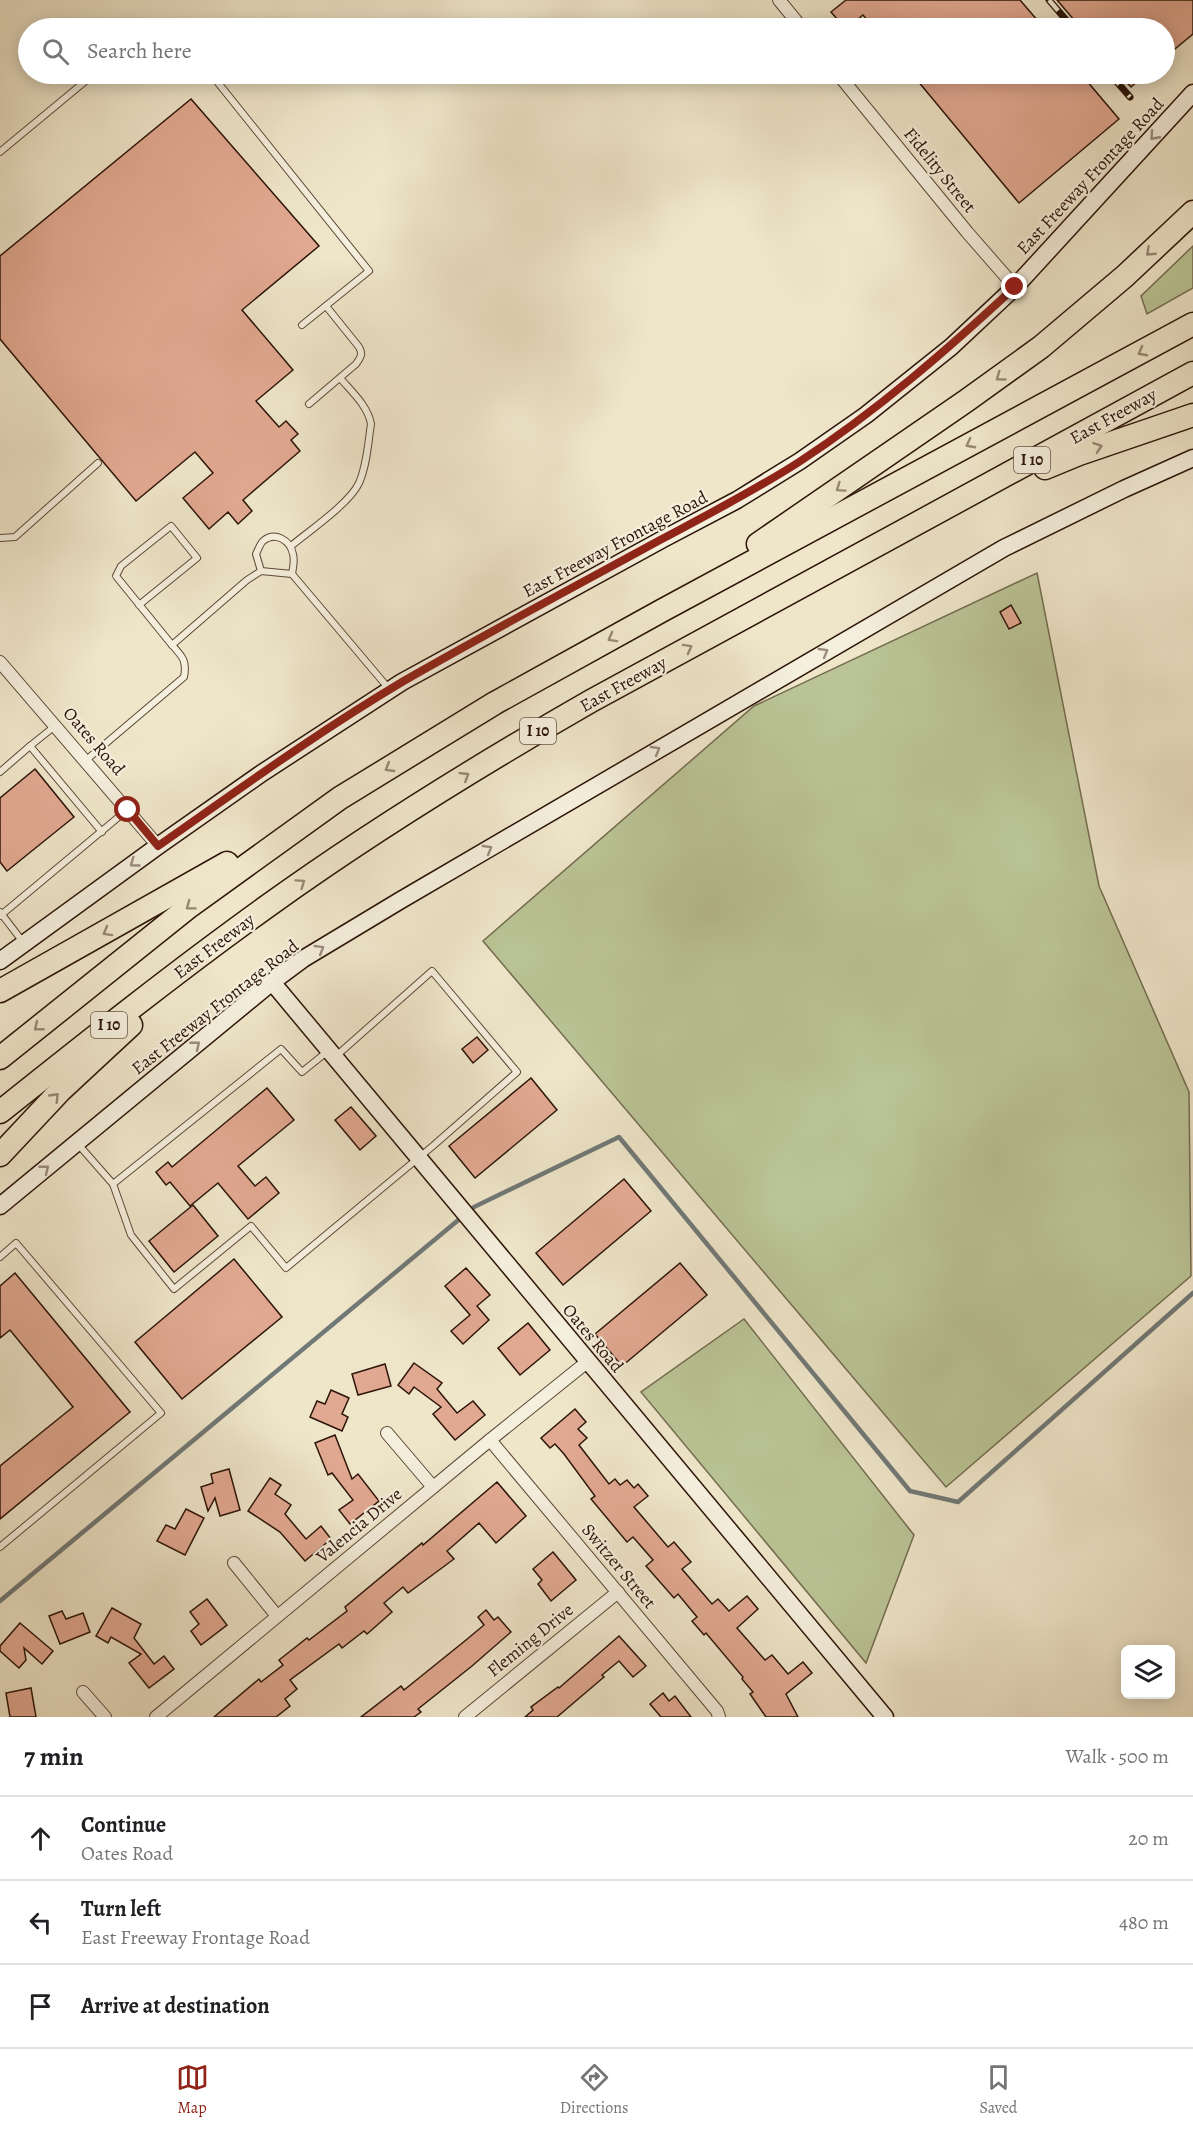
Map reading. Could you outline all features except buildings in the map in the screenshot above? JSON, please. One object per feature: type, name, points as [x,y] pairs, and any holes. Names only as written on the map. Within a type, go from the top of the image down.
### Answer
[{"type":"highway","points":[[663,610],[1041,347],[1125,276],[1193,213]]},
{"type":"highway","name":"I 10","points":[[0,1058],[190,906],[340,798],[495,703],[1193,324]]},
{"type":"highway","name":"East Freeway","points":[[0,1112],[120,1016],[220,941],[370,836],[501,753],[591,701],[1193,373]]},
{"type":"highway","points":[[872,548],[981,494],[1079,454],[1193,415]]},
{"type":"highway","points":[[0,992],[340,798]]},
{"type":"highway","points":[[0,1155],[62,1090],[220,941]]},
{"type":"main road","name":"East Freeway Frontage Road","points":[[0,961],[262,773],[390,690],[737,500],[800,461],[866,415],[943,354],[1015,287],[1193,93]]},
{"type":"main road","name":"East Freeway Frontage Road","points":[[0,1206],[272,982],[303,960],[401,900],[1004,548],[1193,458]]},
{"type":"main road","name":"Oates Road","points":[[272,982],[885,1717]]},
{"type":"street","points":[[779,0],[794,18]]},
{"type":"street","name":"Fidelity Street","points":[[846,84],[1015,287]]},
{"type":"street","name":"Oates Road","points":[[0,662],[158,846]]},
{"type":"street","name":"Valencia Drive","points":[[156,1717],[490,1440],[588,1362]]},
{"type":"street","points":[[387,1433],[433,1487]]},
{"type":"street","name":"Switzer Street","points":[[490,1440],[717,1711],[719,1717]]},
{"type":"street","points":[[234,1563],[277,1616]]},
{"type":"street","name":"Fleming Drive","points":[[465,1717],[618,1592]]},
{"type":"street","points":[[83,1692],[105,1717]]},
{"type":"lane","points":[[0,152],[82,84]]},
{"type":"lane","points":[[219,84],[369,271],[302,325]]},
{"type":"lane","points":[[309,404],[356,364],[362,352],[326,306]]},
{"type":"lane","points":[[291,546],[345,500],[360,481],[371,424],[370,418],[340,378]]},
{"type":"lane","points":[[0,538],[15,537],[98,462]]},
{"type":"lane","points":[[85,761],[184,677],[186,666],[183,657],[172,645],[116,576],[121,566],[171,526],[197,558],[139,604]]},
{"type":"lane","points":[[261,571],[256,554],[262,542],[279,537],[291,546],[294,555],[292,574]]},
{"type":"lane","points":[[172,645],[247,579],[261,571],[292,574],[390,690]]},
{"type":"lane","points":[[0,772],[55,726]]},
{"type":"lane","points":[[30,746],[102,832]]},
{"type":"lane","points":[[24,943],[1,914],[128,810]]},
{"type":"lane","points":[[77,1143],[113,1184],[131,1235],[174,1288],[251,1226],[286,1268],[418,1159],[517,1072],[432,971],[331,1054],[302,1072],[282,1049],[113,1184]]},
{"type":"lane","points":[[0,1257],[16,1244],[161,1413],[0,1547]]},
{"type":"green space","points":[[1193,246],[1193,288],[1147,314],[1141,296]]},
{"type":"green space","points":[[1037,573],[1099,886],[1189,1092],[1191,1276],[946,1487],[483,941],[754,706]]},
{"type":"green space","points":[[744,1319],[914,1535],[866,1663],[641,1392]]},
{"type":"waterway","points":[[469,1212],[474,1207],[619,1137],[910,1491],[958,1502],[1193,1293]]},
{"type":"waterway","points":[[0,1601],[462,1217]]},
{"type":"railway","points":[[1049,0],[1064,18]]},
{"type":"railway","points":[[1119,84],[1130,97]]},
{"type":"route","points":[[128,810],[158,846],[262,773],[402,682],[737,500],[800,461],[866,415],[951,347],[1015,287]]}]
